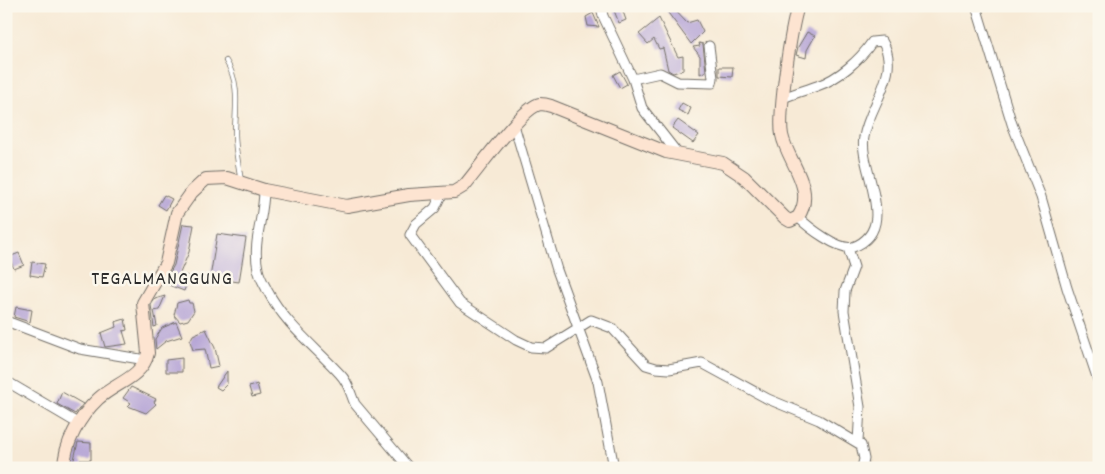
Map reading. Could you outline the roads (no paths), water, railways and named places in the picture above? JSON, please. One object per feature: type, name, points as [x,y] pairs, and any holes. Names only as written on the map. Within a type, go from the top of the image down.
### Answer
[{"type":"street","points":[[601,6],[603,16],[633,79],[642,108],[678,154]]},
{"type":"street","points":[[64,468],[65,451],[79,424],[98,399],[138,372],[146,360],[148,353],[143,303],[166,263],[177,213],[192,192],[206,179],[218,177],[264,190],[347,206],[391,198],[454,192],[464,186],[514,125],[532,108],[540,104],[552,106],[666,152],[723,163],[734,169],[785,218],[790,220],[798,217],[802,208],[802,185],[782,135],[784,98],[798,6]]},
{"type":"street","points":[[976,6],[1012,124],[1041,197],[1067,288],[1099,383]]},
{"type":"street","points":[[784,98],[801,90],[818,86],[846,69],[867,50],[872,42],[882,41],[888,50],[888,73],[868,121],[862,147],[874,192],[876,217],[867,238],[861,243],[848,248],[832,242],[807,226],[798,217]]},
{"type":"street","points":[[633,79],[660,73],[678,82],[712,83],[709,46]]},
{"type":"street","points":[[514,125],[557,270],[598,382],[614,468]]},
{"type":"street","points":[[264,190],[262,220],[255,240],[258,272],[276,306],[308,344],[340,374],[351,391],[355,404],[409,468]]},
{"type":"street","points":[[442,193],[435,208],[416,224],[410,235],[460,303],[516,340],[531,347],[546,348],[591,320],[600,322],[616,333],[639,359],[656,368],[669,369],[702,363],[768,399],[819,420],[858,442],[862,448],[864,459],[862,468]]},
{"type":"street","points":[[848,248],[854,267],[845,291],[844,321],[848,332],[860,407],[858,442]]},
{"type":"street","points":[[6,321],[80,350],[146,360]]},
{"type":"street","points":[[6,381],[79,424]]},
{"type":"lane","points":[[226,61],[233,71],[237,89],[235,135],[241,182]]},
{"type":"district","name":"TEGALMANGGUNG","points":[[162,277]]}]
